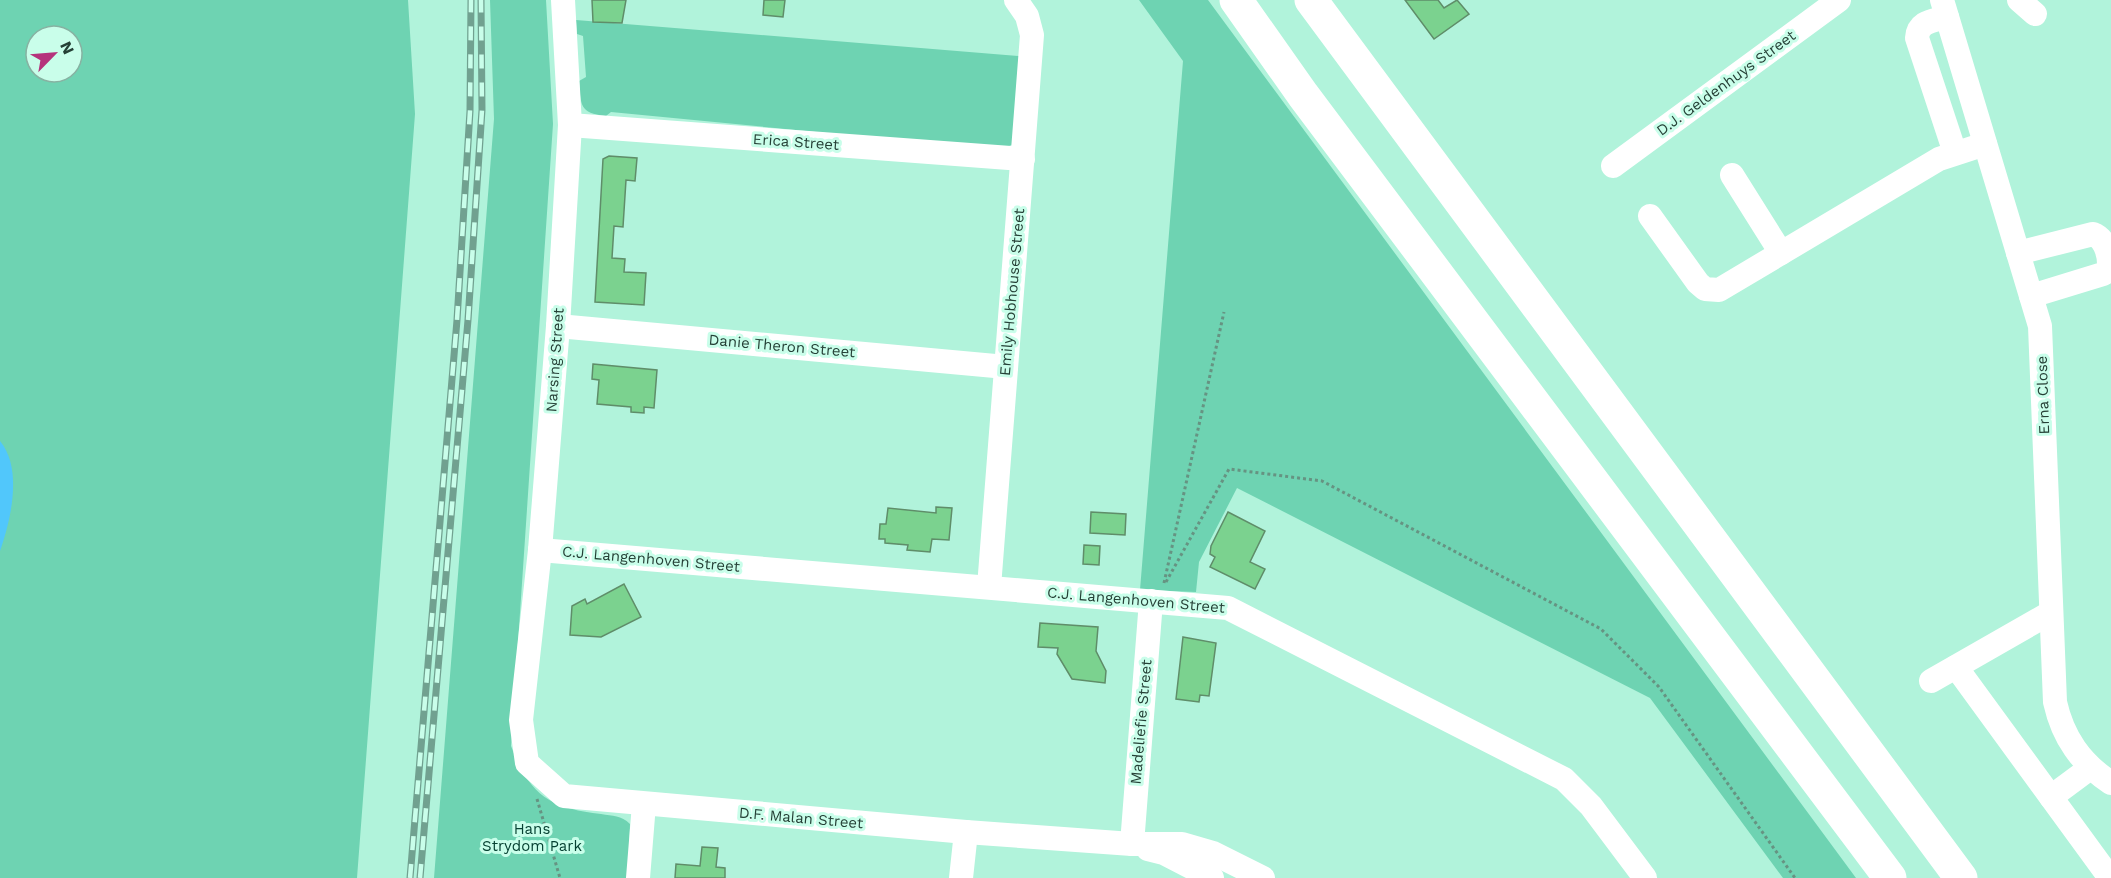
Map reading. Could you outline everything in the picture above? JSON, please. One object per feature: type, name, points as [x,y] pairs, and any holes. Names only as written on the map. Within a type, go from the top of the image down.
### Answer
[{"type":"highway","points":[[1236,0],[1303,95],[1890,878]]},
{"type":"highway","points":[[1311,0],[1961,878]]},
{"type":"street","name":"Narsing Street","points":[[521,720],[540,549],[558,326],[570,125],[563,0]]},
{"type":"street","name":"Emily Hobhouse Street","points":[[989,587],[1032,35],[1027,16],[1016,0]]},
{"type":"street","name":"D.J. Geldenhuys Street","points":[[1613,166],[1839,0]]},
{"type":"street","name":"Erna Close","points":[[1944,9],[2040,326],[2052,681],[2059,719],[2072,745],[2090,768],[2111,783]]},
{"type":"street","points":[[1944,9],[1922,24],[1917,30],[1917,38],[1955,153]]},
{"type":"street","name":"Erica Street","points":[[570,125],[1023,159]]},
{"type":"street","points":[[1650,216],[1705,289],[1719,290],[1939,159],[1985,144]]},
{"type":"street","points":[[1732,175],[1781,253]]},
{"type":"street","points":[[2018,252],[2093,234],[2104,242],[2110,260],[2108,271],[2103,274],[2031,297]]},
{"type":"street","name":"Danie Theron Street","points":[[558,326],[1006,367]]},
{"type":"street","name":"C.J. Langenhoven Street","points":[[540,549],[1206,604],[1228,608],[1244,614],[1555,774],[1576,789],[1591,806],[1645,878]]},
{"type":"street","name":"Madeliefie Street","points":[[1132,844],[1151,601]]},
{"type":"street","points":[[1931,681],[2050,613]]},
{"type":"street","points":[[1956,667],[2110,878]]},
{"type":"street","name":"D.F. Malan Street","points":[[521,720],[527,763],[564,796],[966,832],[1132,844],[1195,846],[1263,878]]},
{"type":"street","points":[[2051,797],[2090,768]]},
{"type":"street","points":[[638,878],[644,804]]},
{"type":"street","points":[[962,878],[966,832]]},
{"type":"street","name":"D.F. Malan Street","points":[[1132,844],[1164,854],[1212,878]]},
{"type":"path","points":[[1224,312],[1164,586],[1229,469],[1322,481],[1601,629],[1659,687],[1795,878]]},
{"type":"path","points":[[537,798],[560,878]]},
{"type":"green space","points":[[0,0],[408,0],[415,114],[357,878],[0,878]]},
{"type":"green space","name":"Hans Strydom Park","points":[[490,0],[546,0],[553,124],[511,746],[526,777],[544,796],[568,808],[617,816],[630,824],[628,878],[434,878],[494,119]]},
{"type":"green space","points":[[1139,0],[1208,0],[1856,878],[1783,878],[1650,698],[1237,488],[1199,562],[1196,592],[1140,590],[1183,61]]},
{"type":"green space","points":[[576,20],[1019,56],[1013,144],[1002,150],[611,112],[606,116],[597,115],[586,110],[581,102],[579,81],[586,77],[583,36],[577,34]]},
{"type":"water","points":[[0,441],[7,452],[11,466],[13,494],[0,551]]},
{"type":"building","points":[[592,0],[626,0],[622,23],[593,22]]},
{"type":"building","points":[[764,0],[785,0],[783,17],[763,15]]},
{"type":"building","points":[[1405,0],[1438,0],[1444,8],[1457,0],[1469,14],[1434,39]]},
{"type":"building","points":[[609,156],[637,158],[635,181],[626,180],[623,227],[614,226],[612,258],[625,259],[624,272],[646,273],[644,305],[595,302],[603,159]]},
{"type":"building","points":[[593,364],[657,370],[654,408],[644,407],[644,413],[631,412],[631,407],[597,404],[599,380],[592,379]]},
{"type":"building","points":[[936,507],[952,508],[949,540],[932,539],[930,552],[907,550],[908,545],[885,543],[885,539],[879,539],[880,524],[886,524],[888,508],[936,513]]},
{"type":"building","points":[[1091,512],[1126,514],[1125,535],[1090,533]]},
{"type":"building","points":[[1228,512],[1265,531],[1250,562],[1265,569],[1255,589],[1210,567],[1215,557],[1210,554],[1211,546]]},
{"type":"building","points":[[1084,545],[1100,546],[1099,565],[1083,564]]},
{"type":"building","points":[[624,584],[641,617],[601,637],[570,635],[572,606],[585,599],[587,604]]},
{"type":"building","points":[[1040,623],[1098,627],[1096,651],[1106,671],[1105,683],[1072,679],[1057,654],[1058,648],[1038,647]]},
{"type":"building","points":[[1183,637],[1216,643],[1209,696],[1200,695],[1199,702],[1176,699]]},
{"type":"building","points":[[702,847],[718,848],[716,867],[725,868],[725,878],[675,878],[676,864],[700,866]]},
{"type":"railway","points":[[410,878],[457,320],[470,111],[471,0]]},
{"type":"railway","points":[[420,878],[468,320],[482,110],[481,0]]}]
